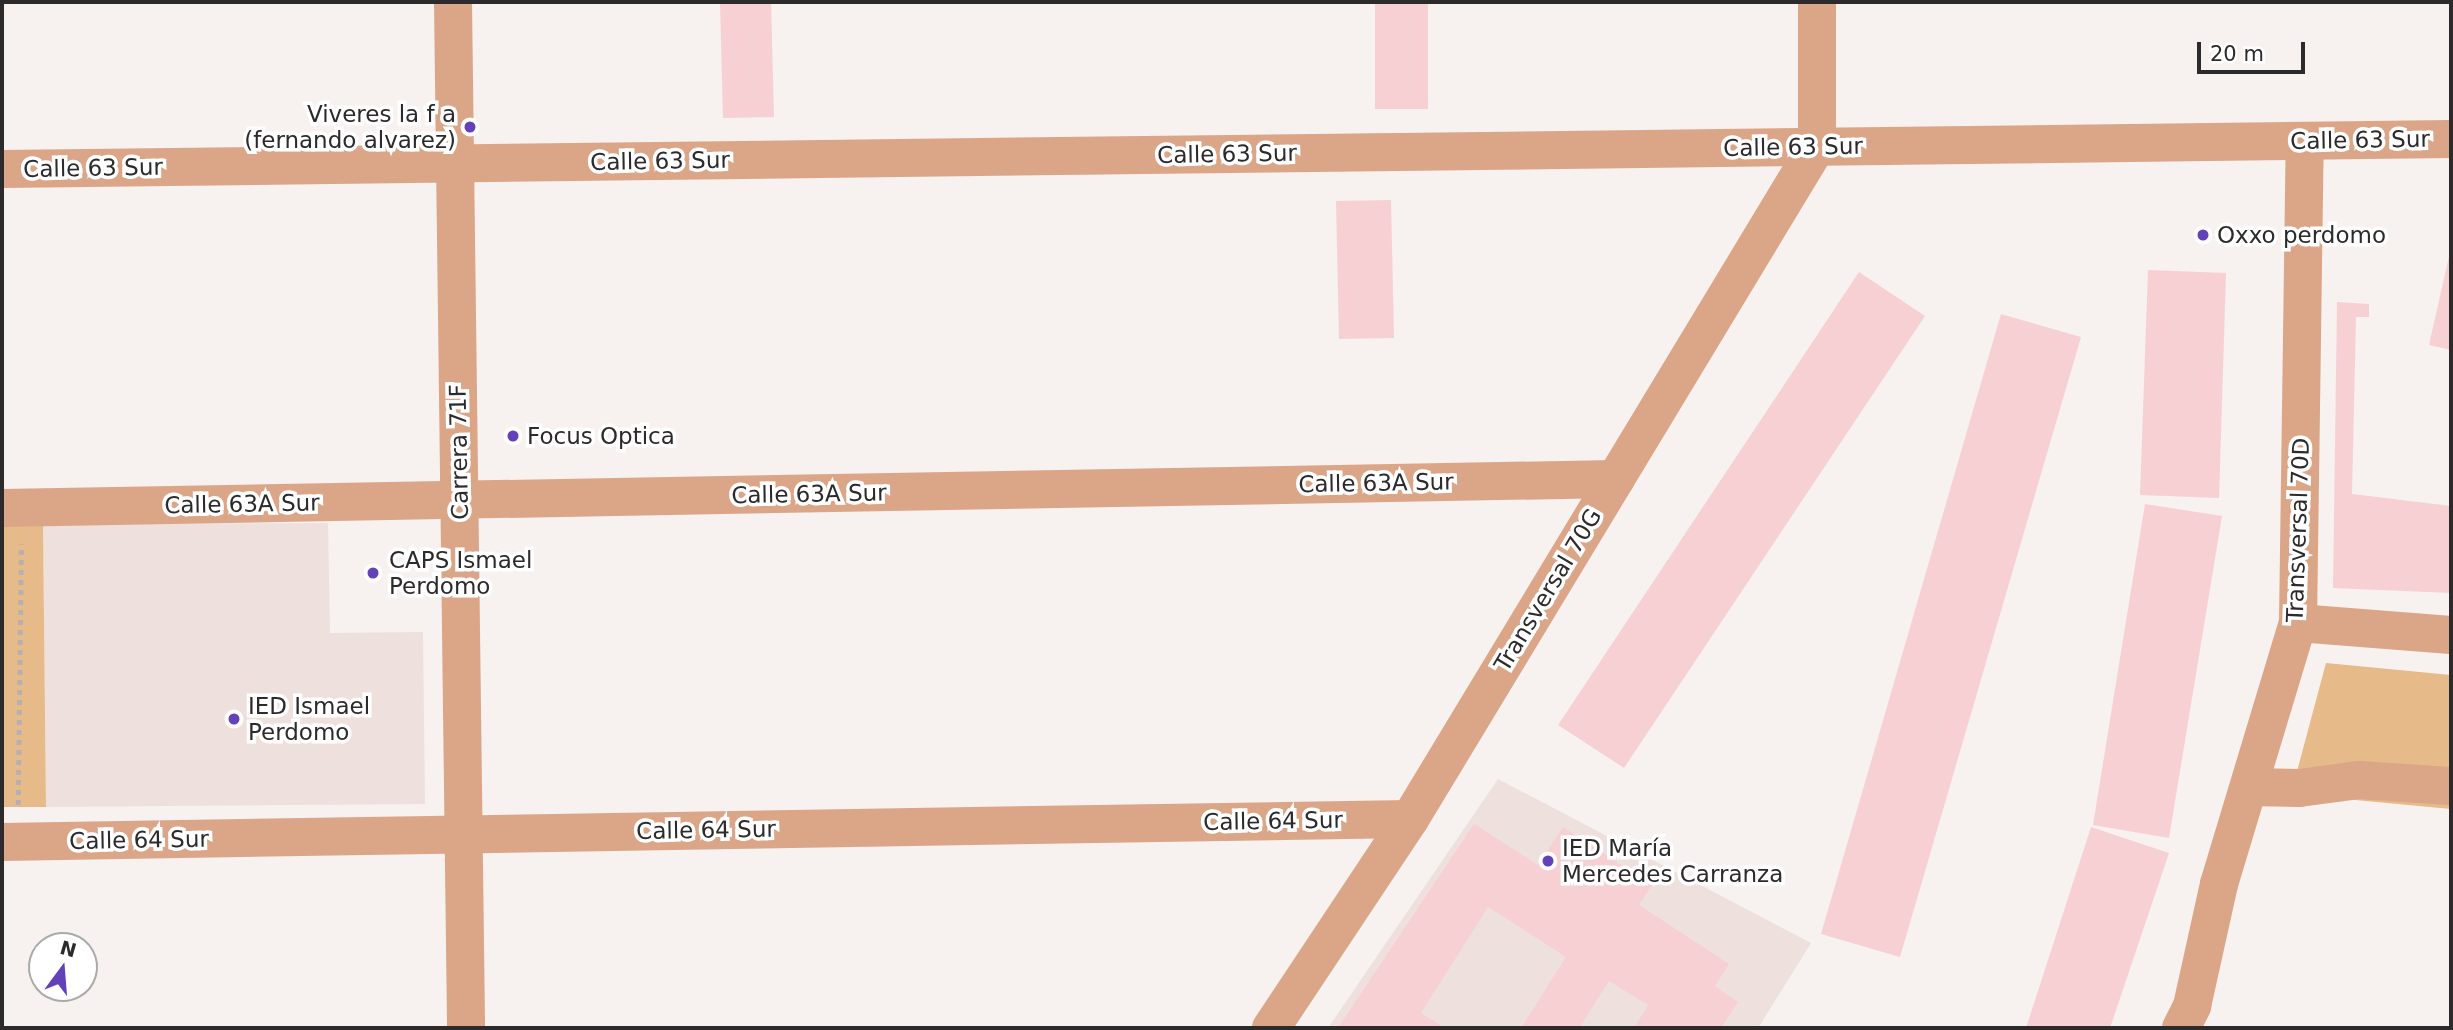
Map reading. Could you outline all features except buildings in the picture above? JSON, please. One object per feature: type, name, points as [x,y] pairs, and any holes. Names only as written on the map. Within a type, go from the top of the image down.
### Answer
[{"type":"street","name":"Carrera 71F","points":[[453,2],[466,1028]]},
{"type":"street","points":[[1817,2],[1817,146]]},
{"type":"street","name":"Calle 63 Sur","points":[[2,169],[2451,139]]},
{"type":"street","name":"Transversal 70D","points":[[2181,1028],[2192,1006],[2219,884],[2298,623],[2305,141]]},
{"type":"street","name":"Transversal 70G","points":[[1271,1028],[1410,819],[1817,146]]},
{"type":"street","name":"Calle 63A Sur","points":[[11,508],[1616,479]]},
{"type":"street","points":[[2298,623],[2451,635]]},
{"type":"street","points":[[2249,787],[2299,788],[2359,780],[2451,786]]},
{"type":"street","name":"Calle 64 Sur","points":[[10,842],[1410,819]]},
{"type":"path","points":[[10,842],[11,508]]},
{"type":"shaded area","name":"IED Ismael Perdomo","points":[[328,523],[330,633],[423,632],[425,804],[46,807],[43,524]]},
{"type":"shaded area","points":[[43,524],[46,807],[2,807],[2,525]]},
{"type":"shaded area","points":[[2326,663],[2451,675],[2451,809],[2291,794]]},
{"type":"shaded area","name":"IED María Mercedes Carranza","points":[[1498,779],[1811,943],[1758,1028],[1328,1028]]},
{"type":"place","name":"Viveres la f a (fernando alvarez)","points":[[470,127]]},
{"type":"place","name":"Oxxo perdomo","points":[[2203,235]]},
{"type":"place","name":"Focus Optica","points":[[513,436]]},
{"type":"place","name":"CAPS Ismael Perdomo","points":[[373,573]]},
{"type":"place","name":"IED Ismael Perdomo","points":[[234,719]]},
{"type":"place","name":"IED María Mercedes Carranza","points":[[1548,861]]}]
